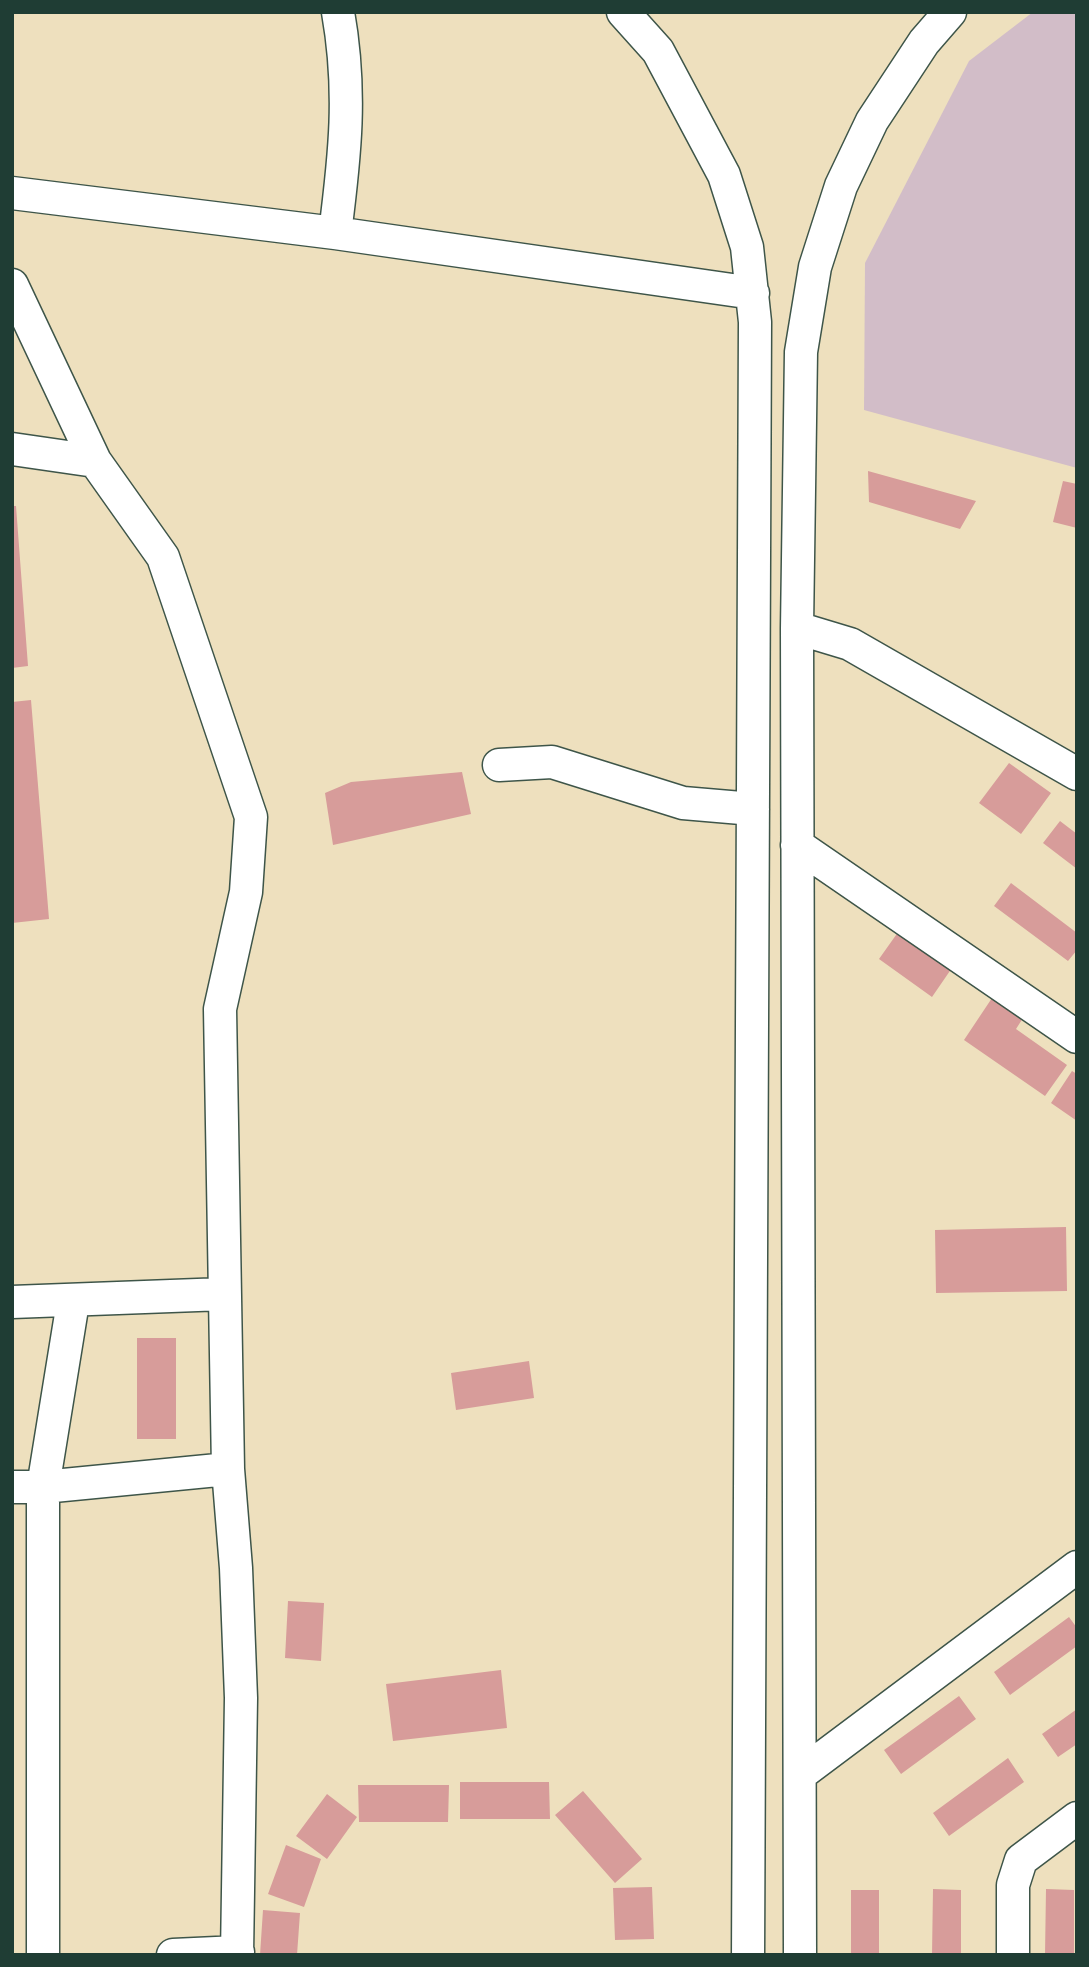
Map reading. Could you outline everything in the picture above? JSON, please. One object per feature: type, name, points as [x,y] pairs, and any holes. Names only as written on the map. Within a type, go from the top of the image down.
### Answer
[{"type":"street","points":[[335,233],[347,141],[345,54],[338,12]]},
{"type":"street","points":[[623,12],[658,51],[724,175],[747,247],[755,322],[748,1955]]},
{"type":"street","points":[[800,1955],[802,1773],[797,628],[801,352],[815,267],[841,186],[872,121],[924,42],[950,12]]},
{"type":"street","points":[[12,193],[335,233],[753,293]]},
{"type":"street","points":[[12,285],[95,461],[163,557],[251,817],[246,892],[220,1009],[228,1469],[236,1568],[241,1698],[238,1953],[173,1955]]},
{"type":"street","points":[[12,449],[95,461]]},
{"type":"street","points":[[797,628],[850,644],[1077,774]]},
{"type":"street","points":[[499,765],[552,762],[683,803],[753,809]]},
{"type":"street","points":[[797,845],[1077,1037]]},
{"type":"street","points":[[12,1302],[73,1302],[224,1294]]},
{"type":"street","points":[[43,1955],[28,1487],[73,1302]]},
{"type":"street","points":[[28,1487],[228,1469]]},
{"type":"street","points":[[802,1773],[1077,1567]]},
{"type":"street","points":[[1013,1955],[1013,1885],[1021,1860],[1077,1818]]},
{"type":"shaded area","points":[[1033,12],[1077,12],[1077,468],[864,410],[865,263],[969,61]]},
{"type":"building","points":[[868,471],[976,501],[960,529],[869,502]]},
{"type":"building","points":[[1063,481],[1077,484],[1077,528],[1053,522]]},
{"type":"building","points":[[12,506],[16,506],[28,666],[12,668]]},
{"type":"building","points":[[31,700],[49,919],[12,923],[12,702]]},
{"type":"building","points":[[1009,763],[1051,793],[1021,834],[979,803]]},
{"type":"building","points":[[462,772],[471,814],[333,845],[325,793],[351,782]]},
{"type":"building","points":[[1060,821],[1077,834],[1077,869],[1043,843]]},
{"type":"building","points":[[1011,883],[1077,933],[1077,950],[1068,961],[994,906]]},
{"type":"building","points":[[901,928],[954,965],[932,997],[879,959]]},
{"type":"building","points":[[992,998],[1023,1018],[1016,1029],[1067,1065],[1045,1096],[964,1040]]},
{"type":"building","points":[[1072,1071],[1077,1074],[1077,1121],[1051,1103]]},
{"type":"building","points":[[1066,1227],[1067,1291],[936,1293],[935,1230]]},
{"type":"building","points":[[137,1338],[176,1338],[176,1439],[137,1439]]},
{"type":"building","points":[[529,1361],[534,1398],[456,1410],[451,1373]]},
{"type":"building","points":[[288,1601],[324,1603],[321,1661],[285,1658]]},
{"type":"building","points":[[1069,1617],[1077,1628],[1077,1646],[1010,1695],[994,1672]]},
{"type":"building","points":[[501,1670],[507,1728],[393,1741],[386,1684]]},
{"type":"building","points":[[959,1696],[976,1719],[901,1774],[884,1750]]},
{"type":"building","points":[[1077,1709],[1077,1744],[1058,1757],[1042,1734]]},
{"type":"building","points":[[1008,1758],[1024,1782],[949,1836],[933,1813]]},
{"type":"building","points":[[460,1782],[549,1782],[550,1819],[460,1819]]},
{"type":"building","points":[[358,1785],[449,1785],[448,1822],[359,1822]]},
{"type":"building","points":[[583,1791],[642,1859],[615,1883],[555,1815]]},
{"type":"building","points":[[327,1794],[357,1817],[327,1859],[296,1836]]},
{"type":"building","points":[[286,1845],[321,1859],[304,1907],[268,1894]]},
{"type":"building","points":[[652,1887],[654,1939],[615,1940],[613,1888]]},
{"type":"building","points":[[933,1889],[961,1890],[961,1955],[932,1955]]},
{"type":"building","points":[[1046,1889],[1074,1890],[1074,1955],[1045,1955]]},
{"type":"building","points":[[851,1890],[879,1890],[879,1955],[851,1955]]},
{"type":"building","points":[[263,1910],[300,1913],[297,1955],[260,1955]]}]
